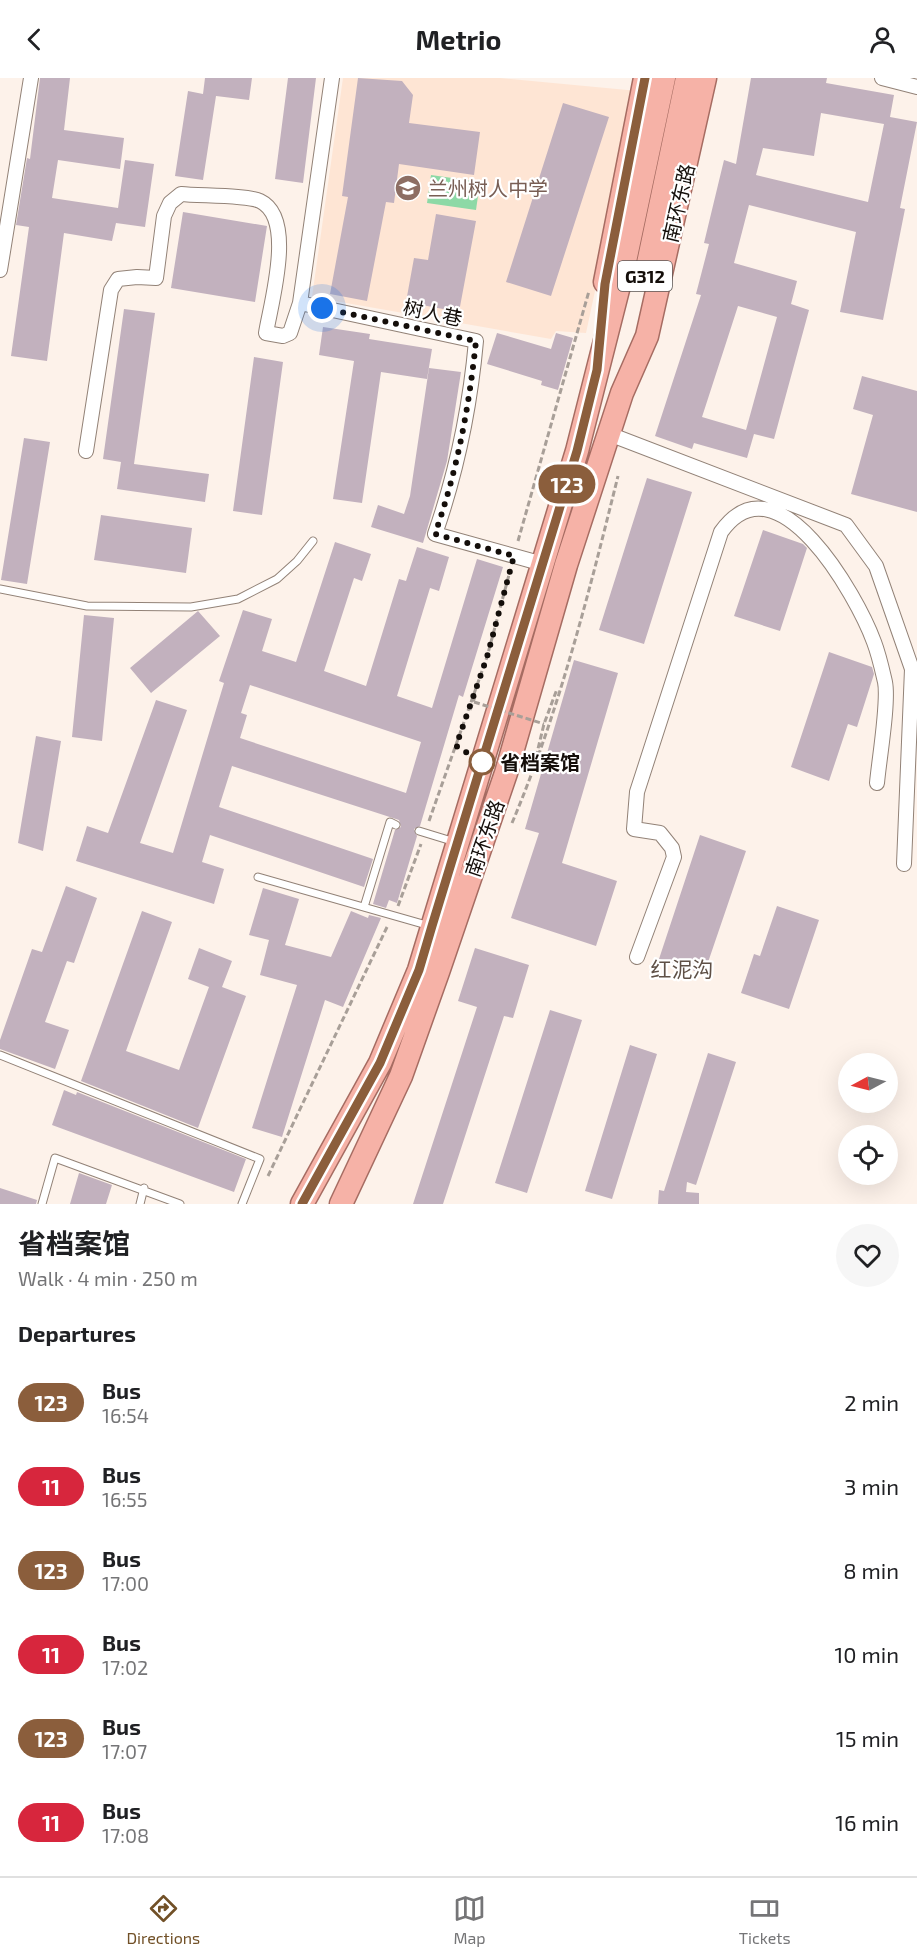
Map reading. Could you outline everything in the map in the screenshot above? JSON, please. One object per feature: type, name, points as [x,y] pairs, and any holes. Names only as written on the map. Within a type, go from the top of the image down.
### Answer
[{"type":"highway","points":[[597,370],[605,284],[645,78]]},
{"type":"highway","name":"南环东路","points":[[302,1204],[380,1063],[419,970],[577,451],[651,143],[664,78]]},
{"type":"highway","name":"南环东路","points":[[341,1204],[401,1076],[506,773],[567,565],[622,393],[687,78]]},
{"type":"highway","name":"南环东路","points":[[622,393],[647,336],[705,78]]},
{"type":"street","points":[[0,270],[31,78]]},
{"type":"street","points":[[86,451],[111,290],[118,279],[156,278],[164,216],[170,202],[181,194],[259,201],[270,209],[279,228],[280,245],[266,333],[283,336],[291,333],[300,303],[332,78]]},
{"type":"street","points":[[882,78],[913,84]]},
{"type":"street","name":"树人巷","points":[[300,303],[476,341],[471,396],[460,448],[449,493],[435,534],[543,564]]},
{"type":"street","points":[[609,434],[776,506],[846,525],[876,566],[915,670],[904,864]]},
{"type":"street","points":[[776,506],[812,539],[846,587],[874,642],[886,685],[877,783]]},
{"type":"street","points":[[637,957],[674,857],[672,848],[660,833],[634,829],[637,792],[721,531],[728,521],[744,512],[776,506]]},
{"type":"lane","points":[[0,589],[87,606],[191,607],[237,598],[277,579],[297,561],[313,541]]},
{"type":"lane","points":[[364,907],[390,822],[396,825]]},
{"type":"lane","points":[[422,832],[458,843]]},
{"type":"lane","points":[[258,877],[432,926]]},
{"type":"lane","points":[[0,1055],[260,1159],[242,1204]]},
{"type":"lane","points":[[42,1204],[55,1158],[144,1188],[180,1204]]},
{"type":"lane","points":[[140,1204],[144,1188]]},
{"type":"path","points":[[268,1177],[394,915],[422,832],[474,702],[590,285]]},
{"type":"path","points":[[456,746],[487,657]]},
{"type":"path","points":[[531,779],[544,724],[566,668]]},
{"type":"path","points":[[474,702],[544,724]]},
{"type":"shaded area","points":[[343,78],[500,78],[638,91],[586,333],[556,331],[551,339],[312,297]]},
{"type":"green space","points":[[431,175],[480,182],[476,210],[427,203]]},
{"type":"building","points":[[40,78],[70,78],[64,130],[124,138],[120,169],[58,160],[52,198],[118,208],[125,160],[154,164],[145,227],[116,223],[112,241],[64,233],[47,361],[11,356],[29,227],[16,225],[27,158],[30,159]]},
{"type":"building","points":[[205,78],[252,78],[249,100],[216,96],[203,180],[175,176],[188,91],[203,94]]},
{"type":"building","points":[[288,78],[316,78],[303,183],[275,179]]},
{"type":"building","points":[[358,78],[402,81],[413,95],[409,123],[480,132],[474,175],[399,164],[394,203],[386,202],[367,301],[330,294],[348,197],[342,196]]},
{"type":"building","points":[[751,78],[827,78],[826,83],[894,95],[890,117],[917,122],[900,208],[905,209],[883,320],[840,312],[856,232],[749,205],[734,263],[797,281],[791,304],[809,310],[774,439],[754,434],[747,458],[694,443],[692,449],[655,436],[701,295],[696,294],[709,244],[704,243],[724,160],[736,164]],"holes":[[[821,113],[884,124],[868,202],[756,175],[763,148],[814,156]],[[738,306],[777,317],[746,430],[702,417]]]},
{"type":"building","points":[[563,103],[609,117],[551,296],[506,282]]},
{"type":"building","points":[[183,212],[267,226],[255,302],[171,288]]},
{"type":"building","points":[[436,214],[476,221],[459,312],[406,302],[414,258],[428,260]]},
{"type":"building","points":[[124,309],[155,313],[134,464],[209,474],[205,502],[117,489],[121,462],[103,459]]},
{"type":"building","points":[[323,327],[370,334],[369,339],[432,349],[427,379],[381,372],[362,503],[333,499],[354,361],[319,355]]},
{"type":"building","points":[[497,333],[551,349],[556,333],[573,338],[558,390],[541,385],[542,381],[487,364]]},
{"type":"building","points":[[254,357],[283,362],[262,515],[233,511]]},
{"type":"building","points":[[429,368],[461,372],[447,461],[423,543],[371,527],[378,505],[404,514],[410,496]]},
{"type":"building","points":[[862,376],[917,391],[917,512],[851,494],[873,415],[853,409]]},
{"type":"building","points":[[24,438],[50,442],[27,584],[1,580]]},
{"type":"building","points":[[647,478],[692,492],[644,644],[599,630]]},
{"type":"building","points":[[101,515],[192,528],[186,573],[94,560]]},
{"type":"building","points":[[763,530],[803,544],[807,548],[780,631],[734,616]]},
{"type":"building","points":[[335,542],[371,554],[362,581],[354,578],[324,671],[366,686],[399,579],[406,581],[417,547],[449,557],[439,591],[430,588],[397,696],[432,708],[477,559],[503,567],[463,697],[459,695],[420,826],[414,829],[417,836],[397,903],[389,900],[386,908],[373,904],[395,830],[401,827],[399,820],[232,766],[219,807],[373,859],[364,887],[210,835],[202,862],[224,869],[214,904],[76,861],[87,826],[108,833],[156,700],[187,710],[140,843],[173,853],[224,683],[219,681],[243,610],[272,619],[262,651],[296,662]],"holes":[[[250,685],[421,742],[406,793],[240,738],[247,715],[241,713]]]},
{"type":"building","points":[[198,611],[220,636],[151,693],[130,668]]},
{"type":"building","points":[[84,615],[114,618],[102,741],[72,737]]},
{"type":"building","points":[[829,652],[872,667],[874,674],[857,727],[848,724],[829,781],[791,767]]},
{"type":"building","points":[[574,660],[618,673],[562,863],[617,881],[596,946],[511,918],[539,833],[525,829]]},
{"type":"building","points":[[36,736],[61,741],[43,851],[18,843]]},
{"type":"building","points":[[700,835],[746,851],[704,974],[659,959]]},
{"type":"building","points":[[66,886],[97,898],[74,963],[67,961],[45,1022],[69,1030],[55,1069],[0,1049],[0,1040],[32,949],[42,952]]},
{"type":"building","points":[[263,888],[299,899],[285,945],[331,957],[351,911],[368,918],[369,915],[381,918],[343,1007],[325,1000],[282,1137],[252,1128],[297,985],[260,975],[269,940],[249,935]]},
{"type":"building","points":[[777,906],[819,920],[789,1009],[741,993],[754,954],[760,956]]},
{"type":"building","points":[[142,911],[172,922],[126,1051],[179,1070],[209,987],[188,979],[199,948],[232,961],[222,987],[246,996],[198,1128],[81,1081]]},
{"type":"building","points":[[475,948],[529,965],[513,1018],[504,1016],[443,1204],[413,1204],[477,1007],[458,1001]]},
{"type":"building","points":[[550,1010],[582,1020],[527,1193],[495,1183]]},
{"type":"building","points":[[630,1045],[657,1054],[612,1199],[585,1191]]},
{"type":"building","points":[[708,1053],[736,1062],[696,1185],[687,1182],[686,1192],[699,1193],[699,1204],[658,1204],[659,1190],[664,1191]]},
{"type":"building","points":[[64,1090],[76,1095],[77,1092],[246,1159],[234,1192],[52,1125]]},
{"type":"building","points":[[79,1173],[112,1185],[106,1204],[70,1204]]},
{"type":"building","points":[[0,1188],[37,1200],[36,1204],[0,1204]]},
{"type":"bus line","name":"123","points":[[302,1204],[380,1063],[419,970],[577,451],[597,370],[605,284],[645,78]]},
{"type":"place","name":"兰州树人中学","points":[[408,188]]},
{"type":"place","name":"省档案馆","points":[[482,762]]},
{"type":"district","name":"红泥沟","points":[[682,968]]},
{"type":"route","points":[[322,308],[476,341],[471,396],[460,448],[449,493],[435,534],[514,556],[487,657],[456,746],[482,762]]}]
